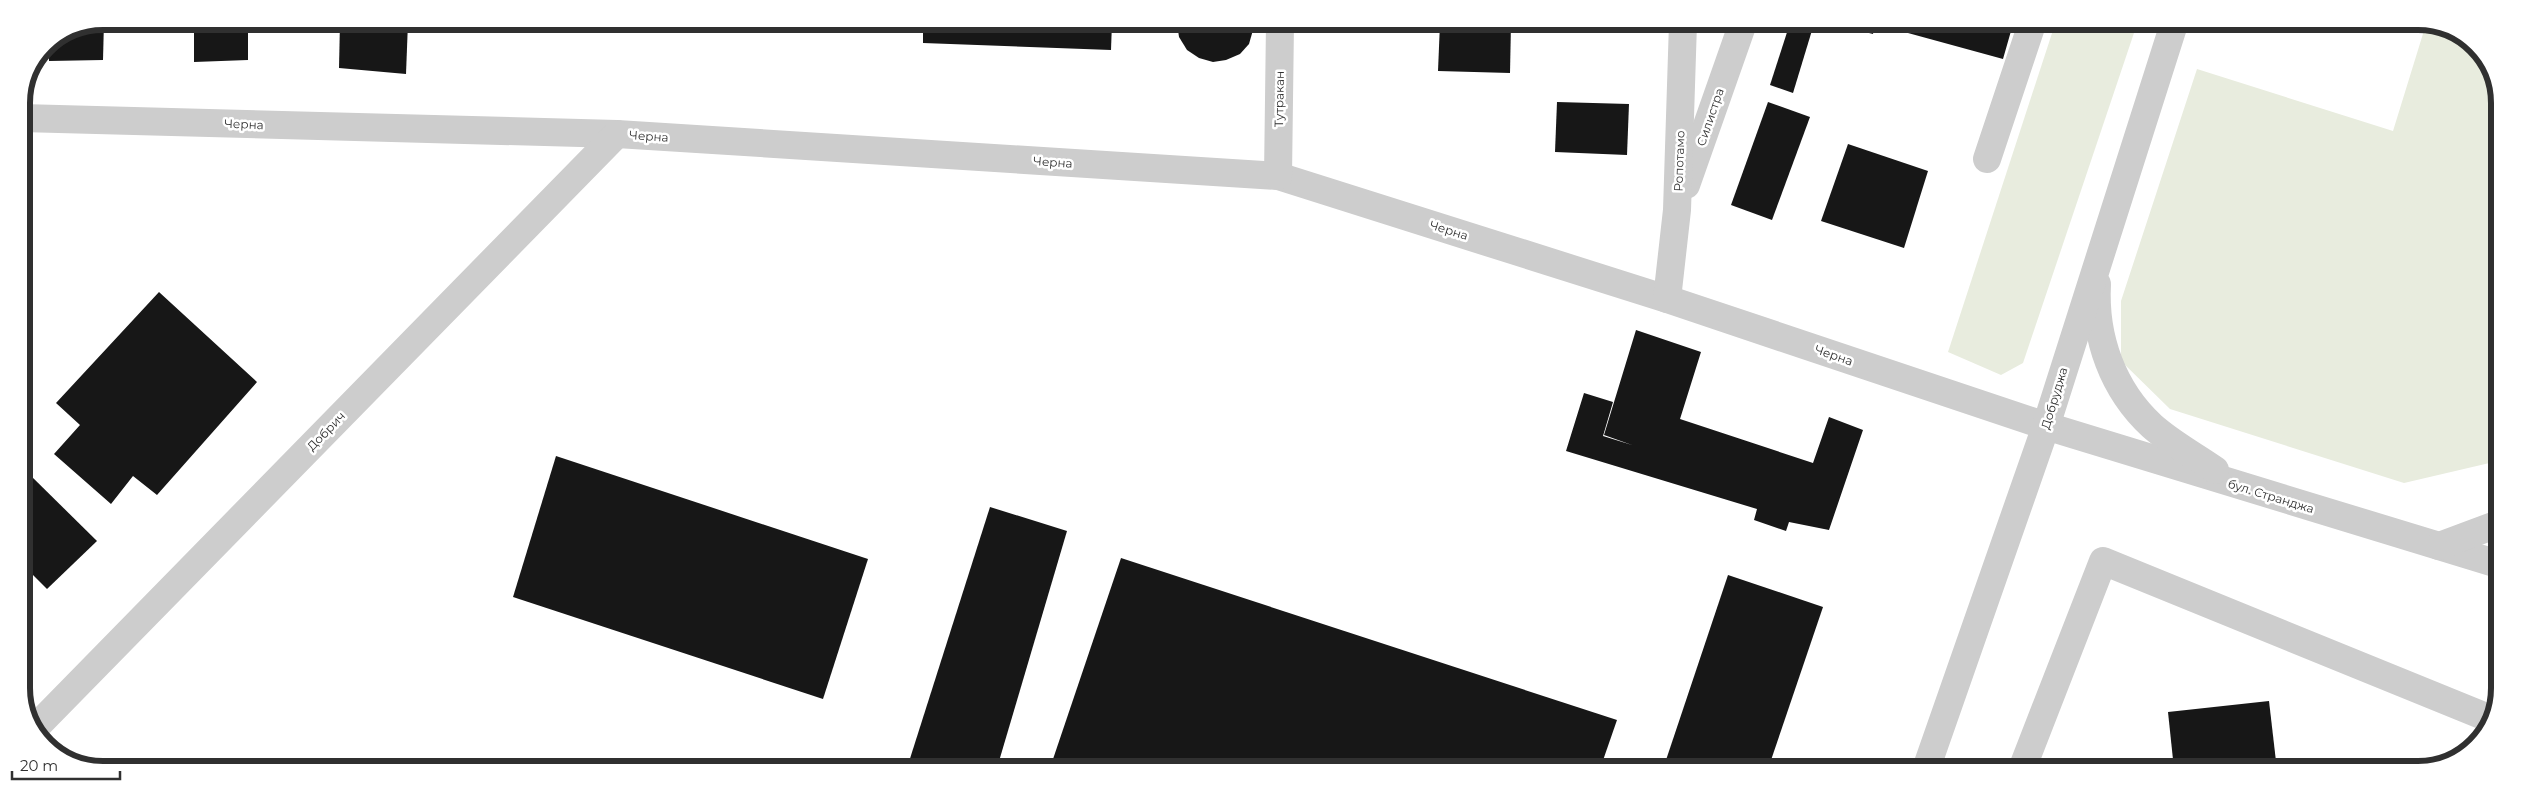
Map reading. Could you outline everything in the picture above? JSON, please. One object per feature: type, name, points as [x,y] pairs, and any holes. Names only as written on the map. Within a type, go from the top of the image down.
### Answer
[{"type":"street","name":"Тутракан","points":[[1278,176],[1280,30]]},
{"type":"street","name":"Ропотамо","points":[[1666,298],[1677,210],[1683,30]]},
{"type":"street","name":"Силистра","points":[[1677,210],[1741,30]]},
{"type":"street","points":[[1987,159],[2030,30]]},
{"type":"street","name":"Добруджа","points":[[1929,761],[2046,426],[2099,253],[2172,30]]},
{"type":"street","name":"Черна","points":[[30,118],[617,134],[1278,176],[1666,298],[2046,426]]},
{"type":"street","name":"Добрич","points":[[40,723],[617,134]]},
{"type":"street","points":[[2099,253],[2096,307],[2109,363],[2119,386],[2153,427],[2238,486]]},
{"type":"street","name":"бул. Странджа","points":[[2046,426],[2491,562]]},
{"type":"street","points":[[2438,546],[2491,527]]},
{"type":"street","points":[[2025,761],[2103,561],[2484,717]]},
{"type":"shaded area","points":[[2053,30],[2135,30],[2023,363],[2001,375],[1948,352]]},
{"type":"shaded area","points":[[2424,31],[2437,32],[2459,42],[2476,59],[2481,67],[2490,89],[2491,98],[2491,463],[2404,483],[2170,409],[2121,361],[2121,301],[2197,69],[2393,131]]},
{"type":"building","points":[[104,30],[103,60],[49,61],[49,53],[62,42],[89,31]]},
{"type":"building","points":[[194,30],[248,30],[248,60],[194,62]]},
{"type":"building","points":[[340,30],[408,30],[406,74],[339,68]]},
{"type":"building","points":[[923,30],[1112,30],[1111,50],[923,43]]},
{"type":"building","points":[[1178,30],[1253,30],[1249,44],[1240,54],[1226,60],[1213,62],[1199,58],[1187,50],[1179,37]]},
{"type":"building","points":[[1440,30],[1511,30],[1510,73],[1438,71]]},
{"type":"building","points":[[1788,30],[1812,30],[1793,93],[1770,85]]},
{"type":"building","points":[[1857,30],[1874,30],[1873,34]]},
{"type":"building","points":[[1897,30],[2011,30],[2003,59]]},
{"type":"building","points":[[1557,102],[1629,104],[1627,155],[1555,152]]},
{"type":"building","points":[[1768,102],[1810,117],[1772,220],[1731,205]]},
{"type":"building","points":[[1848,144],[1928,171],[1904,248],[1821,221]]},
{"type":"building","points":[[159,292],[257,382],[157,495],[133,476],[111,504],[54,454],[80,425],[56,403]]},
{"type":"building","points":[[1636,330],[1701,352],[1680,419],[1813,463],[1829,417],[1863,430],[1829,530],[1789,522],[1786,531],[1754,520],[1757,509],[1566,451],[1584,393],[1613,402],[1603,436],[1632,445],[1604,435]]},
{"type":"building","points":[[556,456],[868,559],[823,699],[513,597]]},
{"type":"building","points":[[30,475],[97,541],[47,589],[30,572]]},
{"type":"building","points":[[990,507],[1067,531],[999,761],[909,761]]},
{"type":"building","points":[[1121,558],[1617,720],[1603,761],[1052,761]]},
{"type":"building","points":[[1728,575],[1823,607],[1771,761],[1666,761]]},
{"type":"building","points":[[2269,701],[2276,761],[2173,761],[2168,712]]}]
